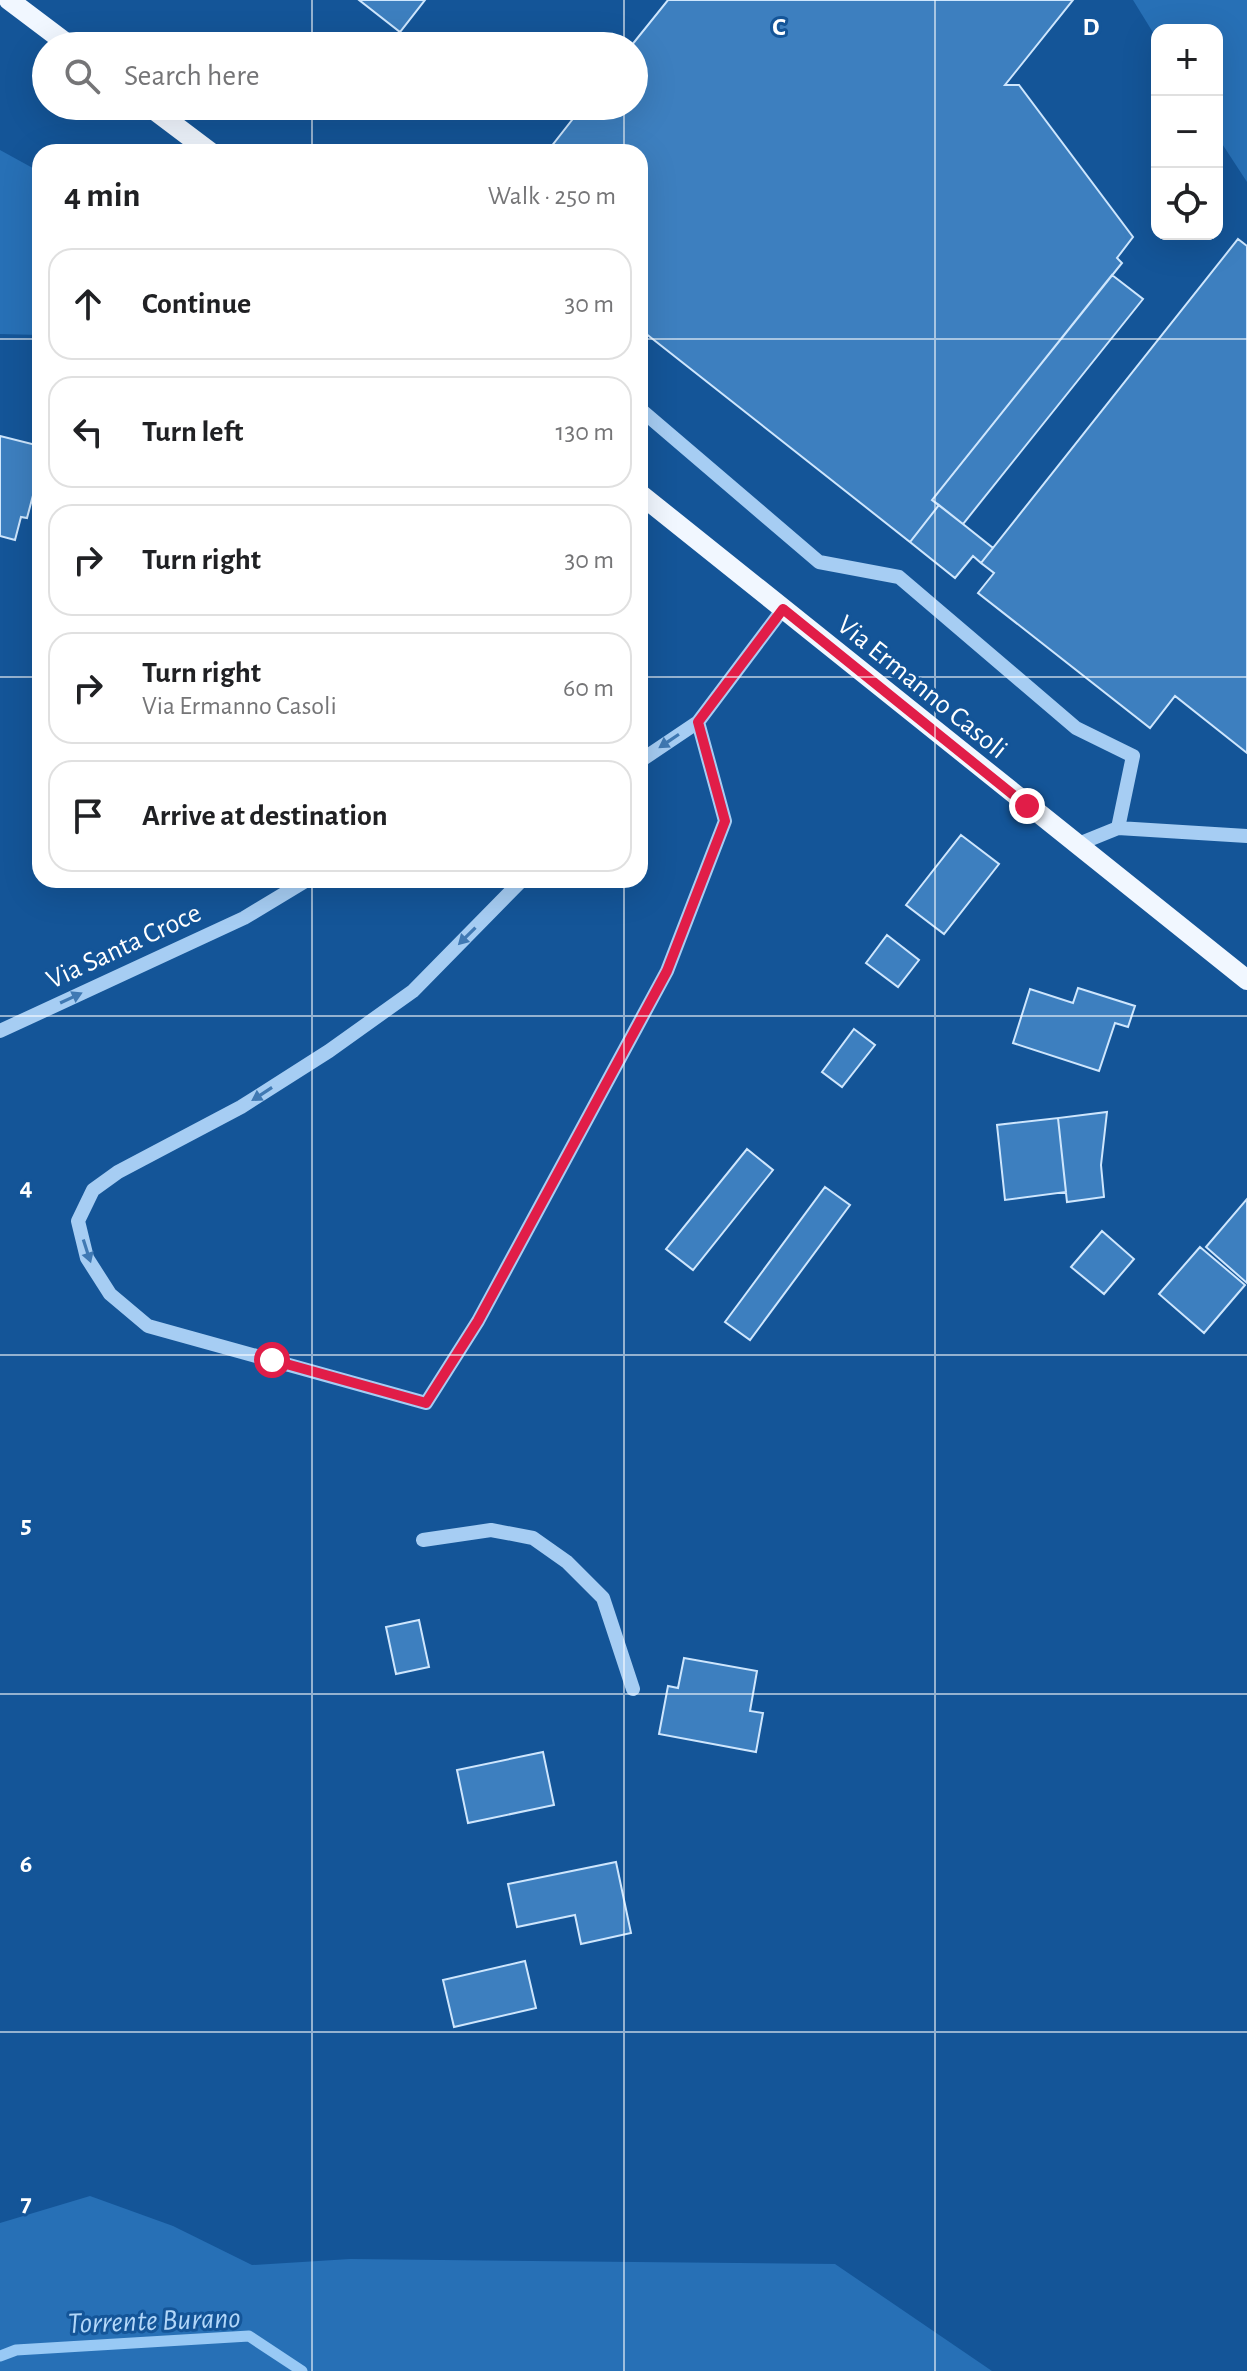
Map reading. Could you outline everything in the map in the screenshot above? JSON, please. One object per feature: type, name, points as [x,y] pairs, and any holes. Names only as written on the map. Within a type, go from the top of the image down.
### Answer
[{"type":"main road","points":[[9,0],[51,32]]},
{"type":"main road","points":[[168,120],[199,144]]},
{"type":"main road","name":"Via Ermanno Casoli","points":[[648,500],[1247,980]]},
{"type":"street","points":[[648,416],[819,562],[899,577],[1076,728],[1133,756],[1118,828]]},
{"type":"street","points":[[648,756],[698,722],[783,609]]},
{"type":"street","points":[[514,888],[413,991],[329,1051],[241,1107],[118,1172],[93,1190],[78,1221],[87,1258],[110,1294],[148,1326],[426,1403],[478,1321],[667,971],[725,821],[698,722]]},
{"type":"street","points":[[1076,845],[1118,828],[1247,836]]},
{"type":"street","name":"Via Santa Croce","points":[[0,1031],[244,918],[294,888]]},
{"type":"street","points":[[423,1540],[491,1530],[533,1538],[567,1562],[603,1598],[633,1689]]},
{"type":"shaded area","points":[[1133,0],[1247,0],[1247,182],[1223,145],[1223,24],[1151,24],[1151,29]]},
{"type":"shaded area","points":[[0,150],[32,168],[32,335],[0,334]]},
{"type":"shaded area","points":[[90,2196],[173,2226],[252,2265],[350,2259],[835,2264],[992,2371],[0,2371],[0,2223]]},
{"type":"building","points":[[359,0],[425,0],[400,32]]},
{"type":"building","points":[[668,0],[1073,0],[1005,85],[1019,85],[1133,237],[1117,258],[1122,263],[932,500],[939,505],[910,542],[648,335],[648,144],[553,144],[572,120],[648,120],[648,32],[642,32]]},
{"type":"building","points":[[1238,239],[1247,246],[1247,753],[1175,696],[1150,728],[978,593],[994,573],[981,563]]},
{"type":"building","points":[[1112,275],[1143,299],[963,524],[932,500]]},
{"type":"building","points":[[0,436],[32,444],[32,499],[27,518],[21,517],[15,540],[0,536]]},
{"type":"building","points":[[939,505],[993,548],[981,563],[973,556],[955,578],[910,542]]},
{"type":"building","points":[[961,835],[999,864],[944,934],[906,905]]},
{"type":"building","points":[[887,935],[919,960],[898,987],[866,963]]},
{"type":"building","points":[[1078,988],[1135,1006],[1128,1027],[1115,1023],[1099,1071],[1013,1043],[1030,989],[1073,1003]]},
{"type":"building","points":[[854,1029],[875,1045],[842,1087],[822,1072]]},
{"type":"building","points":[[1107,1112],[1101,1165],[1104,1197],[1067,1202],[1058,1118]]},
{"type":"building","points":[[1058,1118],[1066,1192],[1005,1200],[997,1125]]},
{"type":"building","points":[[747,1149],[773,1170],[693,1270],[666,1249]]},
{"type":"building","points":[[825,1187],[850,1205],[750,1340],[725,1322]]},
{"type":"building","points":[[1247,1199],[1247,1283],[1206,1247]]},
{"type":"building","points":[[1102,1231],[1134,1259],[1104,1294],[1071,1267]]},
{"type":"building","points":[[1200,1247],[1245,1285],[1204,1333],[1159,1294]]},
{"type":"building","points":[[419,1620],[429,1667],[396,1674],[386,1627]]},
{"type":"building","points":[[684,1658],[757,1671],[750,1711],[763,1713],[756,1752],[659,1734],[668,1686],[678,1688]]},
{"type":"building","points":[[543,1752],[554,1805],[468,1823],[457,1770]]},
{"type":"building","points":[[616,1862],[631,1933],[581,1944],[575,1915],[517,1927],[508,1884]]},
{"type":"building","points":[[525,1961],[536,2008],[454,2027],[443,1980]]},
{"type":"waterway","name":"Torrente Burano","points":[[0,2356],[16,2350],[249,2336],[302,2371]]},
{"type":"route","points":[[272,1360],[426,1403],[478,1321],[667,971],[725,821],[698,722],[783,609],[1027,806]]}]
